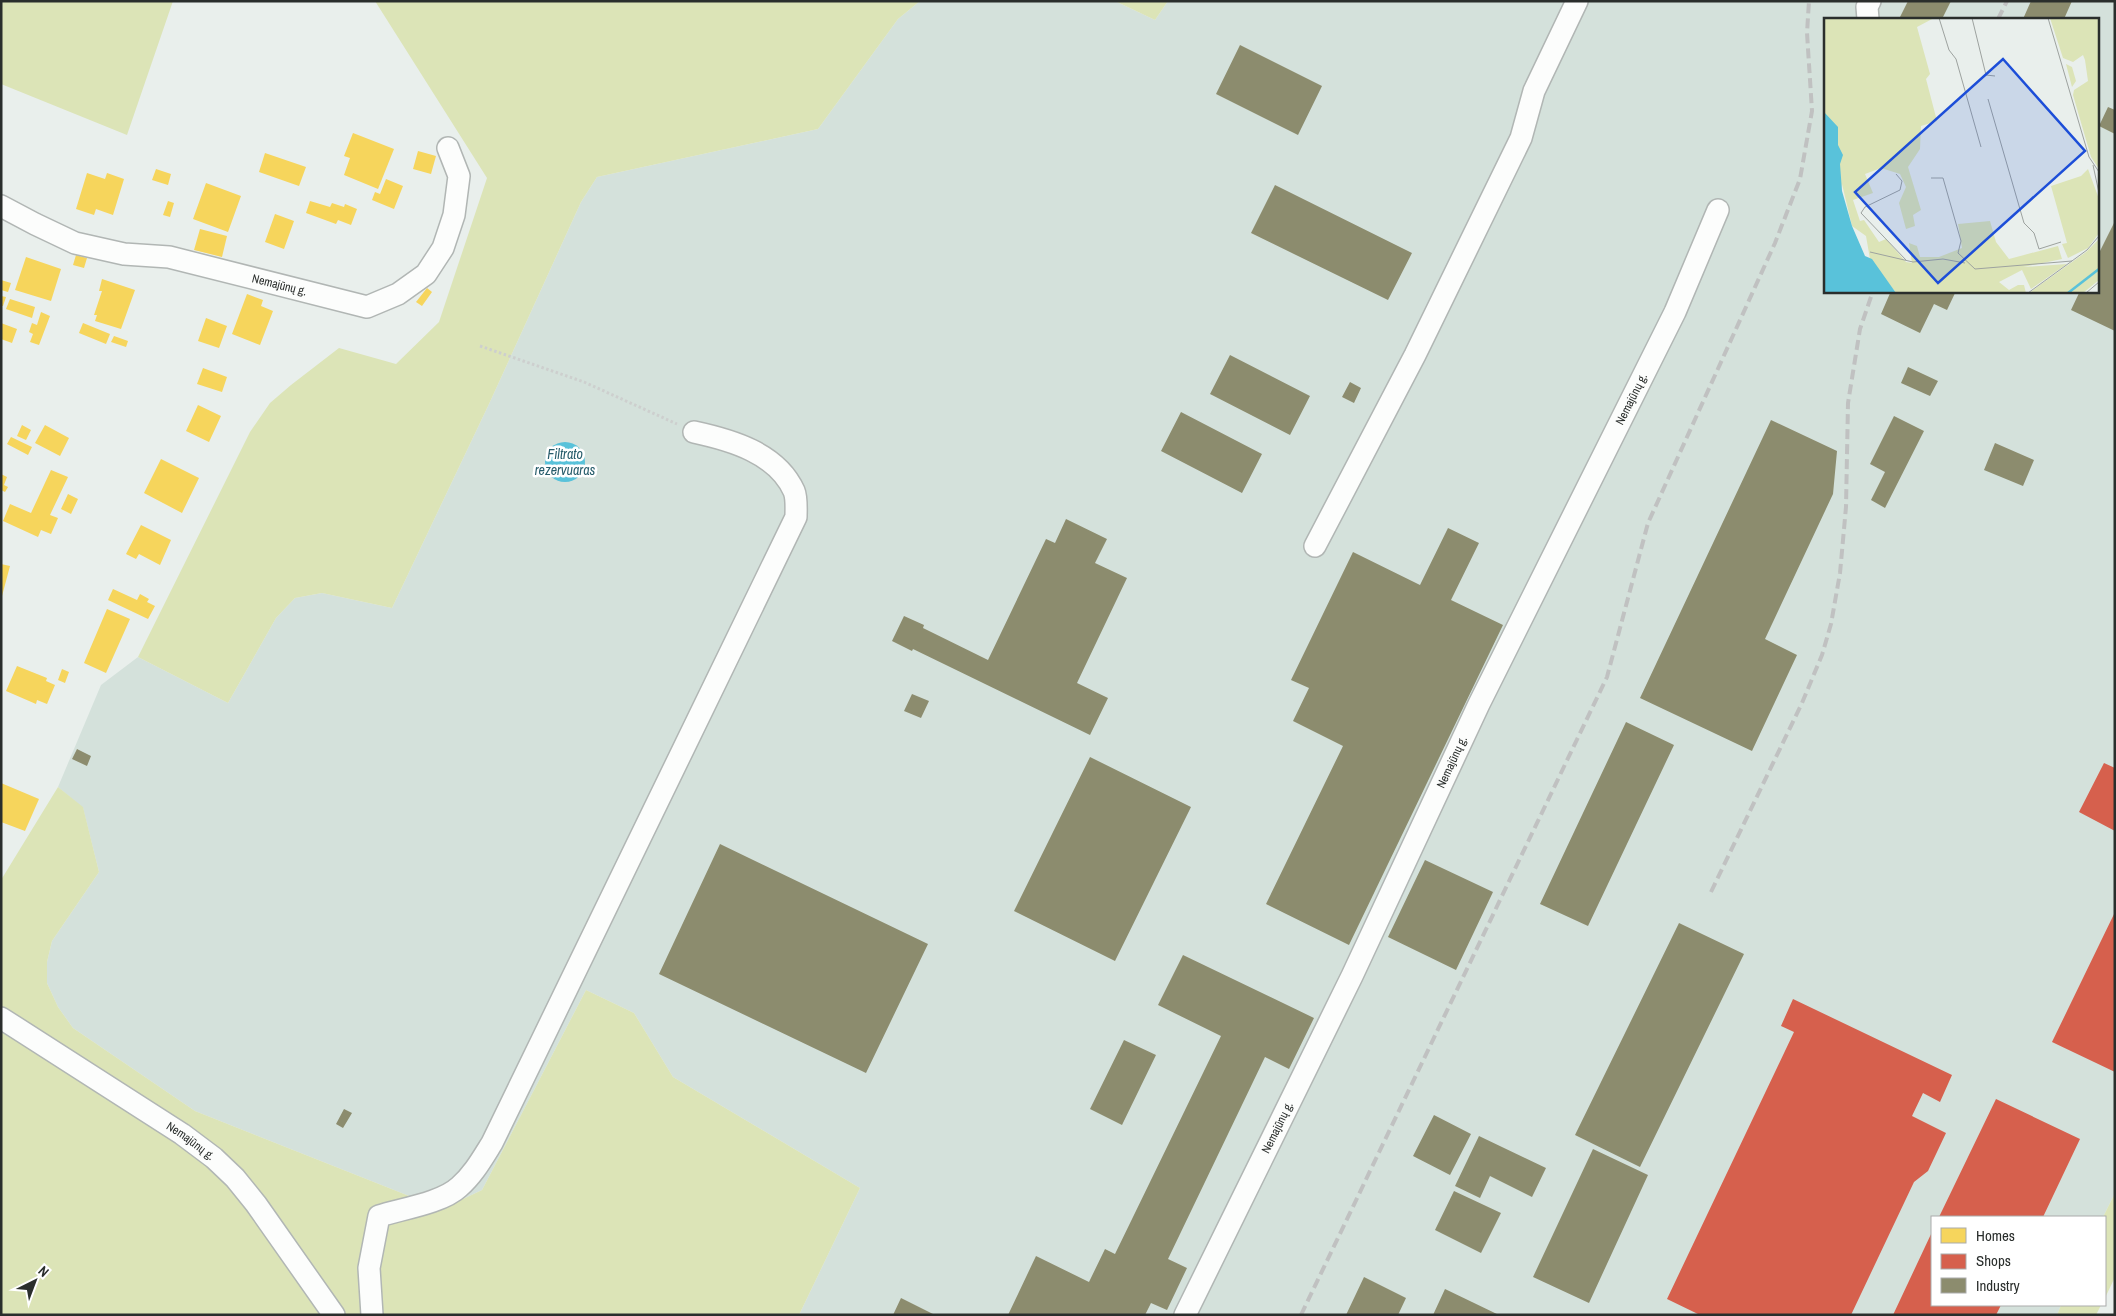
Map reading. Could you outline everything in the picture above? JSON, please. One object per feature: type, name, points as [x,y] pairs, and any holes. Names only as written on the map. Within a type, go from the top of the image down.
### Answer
[{"type":"street","points":[[1315,546],[1416,355],[1516,147],[1545,65],[1577,1]]},
{"type":"street","points":[[1868,18],[1867,7],[1870,1]]},
{"type":"street","name":"Nemajūnų g.","points":[[1,206],[75,243],[124,254],[170,257],[367,307],[398,294],[426,274],[443,248],[454,215],[459,176],[448,148]]},
{"type":"street","name":"Nemajūnų g.","points":[[1185,1315],[1352,976],[1479,704],[1675,312],[1718,210]]},
{"type":"street","points":[[372,1315],[369,1268],[378,1216],[443,1197],[458,1188],[475,1170],[492,1143],[796,518],[794,492],[780,470],[765,458],[728,439],[694,432]]},
{"type":"street","name":"Nemajūnų g.","points":[[1,1018],[182,1134],[214,1158],[235,1178],[256,1204],[334,1315]]},
{"type":"path","points":[[480,346],[584,382],[694,432]]},
{"type":"shaded area","points":[[920,1],[1115,1],[1155,20],[1168,1],[2115,1],[2115,1193],[2104,1216],[1931,1216],[1931,1306],[2061,1306],[2057,1315],[799,1315],[860,1188],[673,1077],[634,1013],[586,990],[482,1190],[442,1209],[195,1111],[73,1028],[58,1007],[47,983],[47,962],[52,941],[99,872],[83,808],[58,787],[101,685],[138,657],[228,703],[276,618],[295,598],[322,593],[392,608],[489,404],[581,202],[597,177],[818,129],[898,19]]},
{"type":"green space","points":[[1,1],[173,1],[127,135],[1,84]]},
{"type":"green space","points":[[375,1],[920,1],[898,19],[818,129],[597,177],[581,202],[489,404],[392,608],[322,593],[295,598],[276,618],[228,703],[138,657],[250,432],[270,403],[339,348],[396,364],[439,322],[487,178]]},
{"type":"green space","points":[[1115,1],[1168,1],[1155,20]]},
{"type":"green space","points":[[58,787],[83,807],[99,872],[52,941],[47,962],[47,983],[58,1007],[73,1028],[195,1111],[442,1209],[482,1190],[586,990],[634,1013],[673,1077],[860,1188],[799,1315],[1,1315],[1,880]]},
{"type":"green space","points":[[2115,1193],[2115,1277],[2106,1296],[2106,1216],[2104,1216]]},
{"type":"green space","points":[[2061,1306],[2100,1306],[2096,1315],[2057,1315]]},
{"type":"water","name":"Filtrato rezervuaras","points":[[565,442],[576,445],[582,451],[585,462],[582,473],[576,479],[565,482],[554,479],[548,473],[545,462],[548,451],[554,445]]},
{"type":"building: Homes","points":[[353,133],[394,149],[378,189],[344,175],[350,158],[344,156]]},
{"type":"building: Homes","points":[[418,151],[436,156],[431,174],[413,169]]},
{"type":"building: Homes","points":[[265,153],[306,167],[299,186],[259,172]]},
{"type":"building: Homes","points":[[156,169],[171,174],[168,185],[152,180]]},
{"type":"building: Homes","points":[[87,173],[105,179],[107,173],[124,179],[113,215],[96,209],[94,215],[76,209]]},
{"type":"building: Homes","points":[[386,179],[403,186],[394,209],[372,200],[375,192],[380,194]]},
{"type":"building: Homes","points":[[206,183],[241,196],[228,232],[193,219]]},
{"type":"building: Homes","points":[[168,201],[174,203],[170,217],[163,215]]},
{"type":"building: Homes","points":[[310,201],[330,207],[332,203],[344,207],[345,204],[357,209],[351,225],[338,220],[336,224],[306,213]]},
{"type":"building: Homes","points":[[275,214],[294,221],[284,249],[265,242]]},
{"type":"building: Homes","points":[[200,229],[227,236],[222,257],[194,250]]},
{"type":"building: Homes","points":[[76,255],[87,258],[84,268],[73,265]]},
{"type":"building: Homes","points":[[26,257],[61,269],[51,301],[15,290]]},
{"type":"building: Homes","points":[[102,279],[135,290],[121,329],[95,321],[97,315],[94,315],[102,291],[99,291]]},
{"type":"building: Homes","points":[[1,280],[11,283],[8,292],[1,290]]},
{"type":"building: Homes","points":[[427,288],[432,292],[422,306],[416,302]]},
{"type":"building: Homes","points":[[247,294],[263,300],[261,306],[273,311],[260,345],[232,334]]},
{"type":"building: Homes","points":[[1,296],[6,297],[3,306],[1,306]]},
{"type":"building: Homes","points":[[10,299],[35,307],[32,318],[6,309]]},
{"type":"building: Homes","points":[[41,312],[50,316],[39,345],[30,342],[33,334],[29,332],[32,323],[37,325]]},
{"type":"building: Homes","points":[[206,318],[227,326],[219,348],[198,341]]},
{"type":"building: Homes","points":[[1,323],[17,329],[12,343],[1,339]]},
{"type":"building: Homes","points":[[83,323],[110,334],[106,344],[79,333]]},
{"type":"building: Homes","points":[[114,336],[128,341],[126,347],[111,342]]},
{"type":"building: Homes","points":[[203,368],[227,377],[222,392],[197,384]]},
{"type":"building: Homes","points":[[198,405],[221,416],[209,442],[186,431]]},
{"type":"building: Homes","points":[[22,425],[31,430],[26,440],[17,436]]},
{"type":"building: Homes","points":[[45,425],[69,438],[60,456],[35,443]]},
{"type":"building: Homes","points":[[11,437],[32,447],[28,455],[7,444]]},
{"type":"building: Homes","points":[[161,459],[199,478],[182,513],[144,493]]},
{"type":"building: Homes","points":[[51,470],[68,477],[50,515],[58,518],[51,534],[41,530],[38,537],[3,521],[10,504],[31,513]]},
{"type":"building: Homes","points":[[1,474],[7,477],[4,485],[8,487],[5,492],[1,490]]},
{"type":"building: Homes","points":[[68,494],[78,499],[71,514],[61,509]]},
{"type":"building: Homes","points":[[141,525],[171,540],[160,565],[139,554],[136,559],[126,554]]},
{"type":"building: Homes","points":[[1,564],[10,566],[2,596],[1,596]]},
{"type":"building: Homes","points":[[113,589],[137,600],[140,594],[149,599],[147,602],[155,606],[148,619],[108,600]]},
{"type":"building: Homes","points":[[107,609],[130,619],[106,673],[84,663]]},
{"type":"building: Homes","points":[[17,666],[47,678],[46,681],[55,685],[47,704],[37,700],[36,704],[6,691]]},
{"type":"building: Homes","points":[[62,669],[69,672],[65,683],[58,680]]},
{"type":"building: Homes","points":[[1,783],[39,799],[25,831],[1,822]]},
{"type":"building: Shops","points":[[2104,763],[2115,768],[2115,831],[2079,812]]},
{"type":"building: Shops","points":[[2115,912],[2115,1072],[2052,1042]]},
{"type":"building: Shops","points":[[1793,999],[1952,1075],[1940,1102],[1923,1093],[1912,1116],[1946,1133],[1928,1171],[1914,1182],[1851,1315],[1700,1315],[1667,1299],[1794,1032],[1781,1026]]},
{"type":"building: Shops","points":[[1996,1099],[2080,1139],[2043,1216],[1939,1216]]},
{"type":"building: Shops","points":[[1931,1234],[1931,1306],[2000,1306],[1996,1315],[1893,1315]]},
{"type":"building: Industry","points":[[1908,1],[1951,1],[1942,18],[1900,18]]},
{"type":"building: Industry","points":[[2031,1],[2072,1],[2064,18],[2023,18]]},
{"type":"building: Industry","points":[[1240,45],[1322,86],[1298,135],[1216,94]]},
{"type":"building: Industry","points":[[2108,107],[2115,110],[2115,134],[2099,126]]},
{"type":"building: Industry","points":[[1275,185],[1412,253],[1388,300],[1251,233]]},
{"type":"building: Industry","points":[[2115,221],[2115,331],[2071,310],[2080,292],[2098,292],[2098,255]]},
{"type":"building: Industry","points":[[1891,292],[1956,292],[1947,310],[1934,304],[1920,333],[1881,314]]},
{"type":"building: Industry","points":[[1230,355],[1310,396],[1290,435],[1210,394]]},
{"type":"building: Industry","points":[[1908,367],[1938,381],[1930,396],[1901,383]]},
{"type":"building: Industry","points":[[1350,382],[1361,388],[1354,403],[1342,397]]},
{"type":"building: Industry","points":[[1181,412],[1262,454],[1242,493],[1161,451]]},
{"type":"building: Industry","points":[[1894,416],[1924,431],[1885,508],[1871,500],[1885,472],[1870,464]]},
{"type":"building: Industry","points":[[1771,420],[1837,451],[1833,494],[1765,639],[1797,655],[1752,751],[1640,698]]},
{"type":"building: Industry","points":[[1995,443],[2034,460],[2023,486],[1984,470]]},
{"type":"building: Industry","points":[[1066,519],[1107,539],[1095,563],[1127,578],[1077,683],[1108,698],[1090,735],[913,649],[912,651],[892,641],[904,616],[924,625],[923,628],[988,660],[1046,539],[1055,543]]},
{"type":"building: Industry","points":[[1448,528],[1479,543],[1451,600],[1503,625],[1349,945],[1266,904],[1343,746],[1293,721],[1309,688],[1291,680],[1353,552],[1420,585]]},
{"type":"building: Industry","points":[[912,694],[929,701],[921,718],[904,711]]},
{"type":"building: Industry","points":[[1626,722],[1674,745],[1588,926],[1540,904]]},
{"type":"building: Industry","points":[[77,749],[91,756],[87,766],[72,759]]},
{"type":"building: Industry","points":[[1090,757],[1191,807],[1115,961],[1014,911]]},
{"type":"building: Industry","points":[[720,844],[928,944],[866,1073],[659,974]]},
{"type":"building: Industry","points":[[1425,860],[1493,892],[1456,970],[1388,937]]},
{"type":"building: Industry","points":[[1679,923],[1744,954],[1640,1167],[1575,1135]]},
{"type":"building: Industry","points":[[1183,955],[1314,1018],[1289,1069],[1265,1057],[1168,1259],[1187,1268],[1167,1310],[1151,1303],[1145,1315],[1008,1315],[1036,1256],[1089,1282],[1105,1249],[1115,1254],[1221,1036],[1158,1005]]},
{"type":"building: Industry","points":[[1124,1040],[1156,1055],[1122,1125],[1090,1109]]},
{"type":"building: Industry","points":[[344,1109],[352,1113],[343,1128],[336,1124]]},
{"type":"building: Industry","points":[[1434,1115],[1471,1134],[1450,1175],[1413,1156]]},
{"type":"building: Industry","points":[[1479,1136],[1546,1168],[1532,1197],[1490,1176],[1480,1198],[1455,1186]]},
{"type":"building: Industry","points":[[1593,1149],[1648,1175],[1589,1303],[1533,1277]]},
{"type":"building: Industry","points":[[1454,1191],[1501,1213],[1481,1253],[1435,1230]]},
{"type":"building: Industry","points":[[1364,1277],[1406,1298],[1398,1315],[1346,1315]]},
{"type":"building: Industry","points":[[1445,1289],[1499,1315],[1433,1315]]},
{"type":"building: Industry","points":[[901,1298],[935,1315],[893,1315]]},
{"type":"railway","points":[[1301,1315],[1607,677],[1648,523],[1775,243],[1800,179],[1812,111],[1807,33],[1809,1]]},
{"type":"railway","points":[[1998,18],[2007,1]]},
{"type":"railway","points":[[1711,892],[1802,703],[1822,655],[1831,624],[1840,573],[1846,507],[1848,403],[1860,329],[1873,292]]}]
